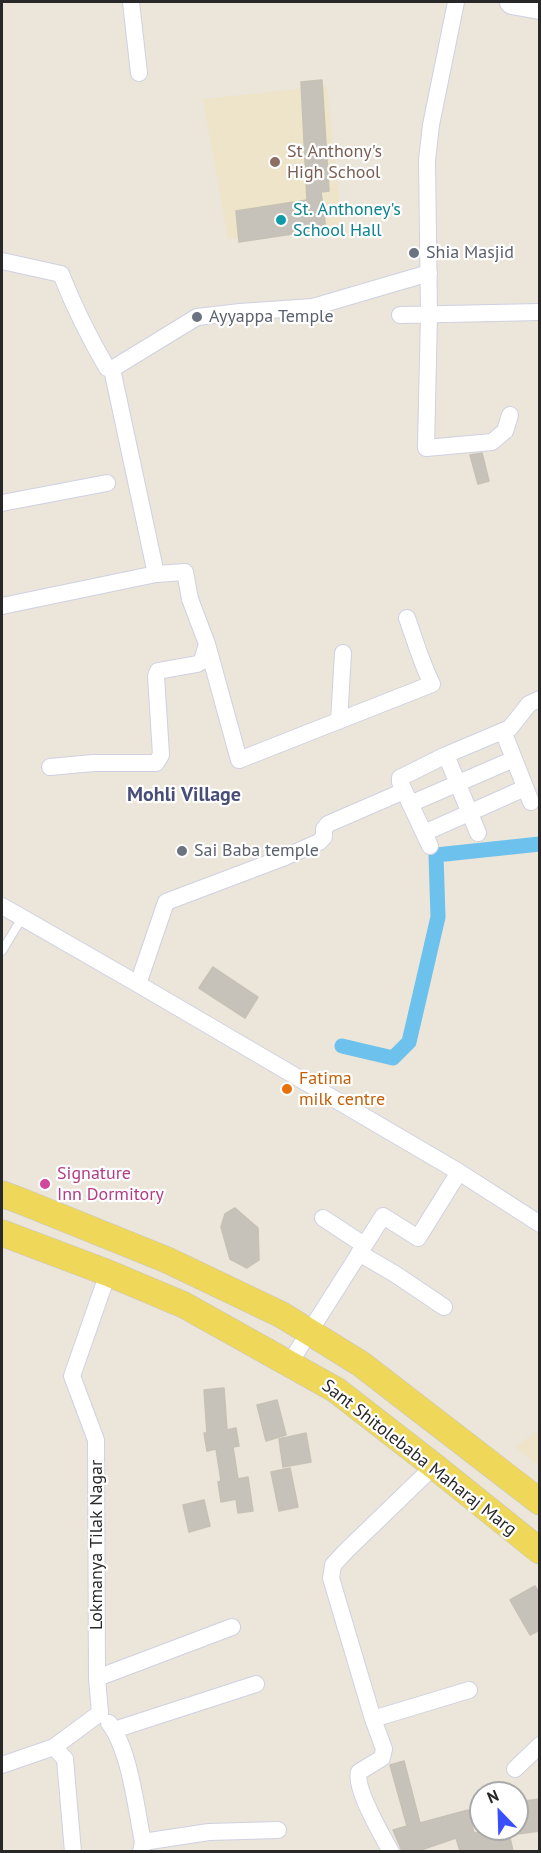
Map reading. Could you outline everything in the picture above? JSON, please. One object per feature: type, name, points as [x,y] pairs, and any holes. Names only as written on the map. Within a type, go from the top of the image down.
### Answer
[{"type":"main road","points":[[512,2],[540,7]]},
{"type":"main road","name":"Sant Shitolebaba Maharaj Marg","points":[[2,1194],[167,1260],[282,1315],[361,1364],[540,1502]]},
{"type":"main road","name":"Sant Shitolebaba Maharaj Marg","points":[[4,1241],[108,1274],[184,1305],[336,1390],[540,1551]]},
{"type":"street","points":[[131,2],[139,73]]},
{"type":"street","points":[[456,2],[431,125],[427,160],[429,314],[426,448],[492,442],[504,432],[510,415]]},
{"type":"street","points":[[2,261],[61,274],[72,302],[96,348],[107,368],[112,369],[197,317],[313,308],[429,273]]},
{"type":"street","points":[[400,315],[540,312]]},
{"type":"street","points":[[112,369],[156,574]]},
{"type":"street","points":[[2,503],[107,483]]},
{"type":"street","points":[[2,606],[156,574],[185,572],[190,599],[207,644],[239,760],[432,684],[420,660],[417,643],[407,618]]},
{"type":"street","points":[[50,767],[93,763],[156,763],[160,755],[156,676],[158,671],[202,661],[207,644]]},
{"type":"street","points":[[339,721],[343,652]]},
{"type":"street","points":[[502,731],[528,795],[468,812],[427,839],[400,778],[446,755],[502,731],[510,728],[529,704],[540,699]]},
{"type":"street","points":[[446,755],[478,832]]},
{"type":"street","points":[[138,984],[166,902],[319,842],[324,837],[324,829],[328,824],[407,797],[458,784],[514,759]]},
{"type":"street","points":[[2,906],[459,1172],[540,1224]]},
{"type":"street","points":[[289,1364],[383,1216],[418,1238],[459,1172]]},
{"type":"street","points":[[323,1218],[395,1274],[444,1307]]},
{"type":"street","name":"Lokmanya Tilak Nagar","points":[[100,1713],[97,1678],[96,1440],[72,1376],[108,1274]]},
{"type":"street","points":[[391,1851],[357,1779],[359,1772],[382,1758],[384,1749],[331,1578],[333,1565],[434,1466]]},
{"type":"street","points":[[97,1678],[232,1627]]},
{"type":"street","points":[[114,1730],[256,1684]]},
{"type":"street","points":[[373,1719],[469,1690]]},
{"type":"street","points":[[2,1765],[54,1747],[100,1713],[114,1730],[125,1755],[142,1847],[209,1832],[278,1830]]},
{"type":"street","points":[[515,1769],[540,1745]]},
{"type":"street","points":[[54,1747],[66,1759],[73,1851]]},
{"type":"lane","points":[[2,951],[22,918]]},
{"type":"shaded area","name":"St Anthony's High School","points":[[327,86],[342,225],[228,239],[203,99]]},
{"type":"shaded area","points":[[539,1430],[539,1466],[515,1447]]},
{"type":"building","points":[[322,80],[329,191],[321,192],[326,229],[239,242],[236,211],[307,200],[301,82]]},
{"type":"building","points":[[482,453],[489,481],[478,484],[470,455]]},
{"type":"building","points":[[213,967],[258,997],[245,1018],[199,988]]},
{"type":"building","points":[[235,1208],[258,1228],[259,1260],[247,1268],[230,1259],[221,1227],[225,1214]]},
{"type":"building","points":[[224,1388],[227,1430],[236,1428],[239,1446],[233,1447],[238,1479],[248,1477],[253,1511],[238,1513],[236,1499],[221,1502],[218,1482],[221,1481],[216,1449],[207,1451],[204,1433],[207,1433],[204,1390]]},
{"type":"building","points":[[277,1400],[286,1435],[266,1441],[257,1405]]},
{"type":"building","points":[[306,1433],[311,1462],[283,1467],[279,1439]]},
{"type":"building","points":[[290,1468],[298,1507],[279,1511],[271,1472]]},
{"type":"building","points":[[204,1500],[210,1526],[189,1532],[183,1505]]},
{"type":"building","points":[[535,1586],[540,1594],[540,1630],[530,1635],[510,1600]]},
{"type":"building","points":[[404,1761],[420,1823],[468,1810],[469,1841],[511,1841],[513,1851],[460,1851],[456,1838],[418,1851],[402,1851],[393,1830],[407,1826],[390,1765]]},
{"type":"building","points":[[540,1799],[540,1831],[529,1832],[529,1800]]},
{"type":"waterway","points":[[342,1046],[393,1058],[409,1042],[438,917],[436,855],[540,844]]},
{"type":"place","name":"St Anthony's High School","points":[[275,162]]},
{"type":"place","name":"St. Anthoney's School Hall","points":[[281,220]]},
{"type":"place","name":"Shia Masjid","points":[[414,253]]},
{"type":"place","name":"Ayyappa Temple","points":[[197,317]]},
{"type":"place","name":"Sai Baba temple","points":[[182,851]]},
{"type":"place","name":"Fatima milk centre","points":[[287,1089]]},
{"type":"place","name":"Signature Inn Dormitory","points":[[45,1184]]},
{"type":"district","name":"Mohli Village","points":[[184,795]]}]
